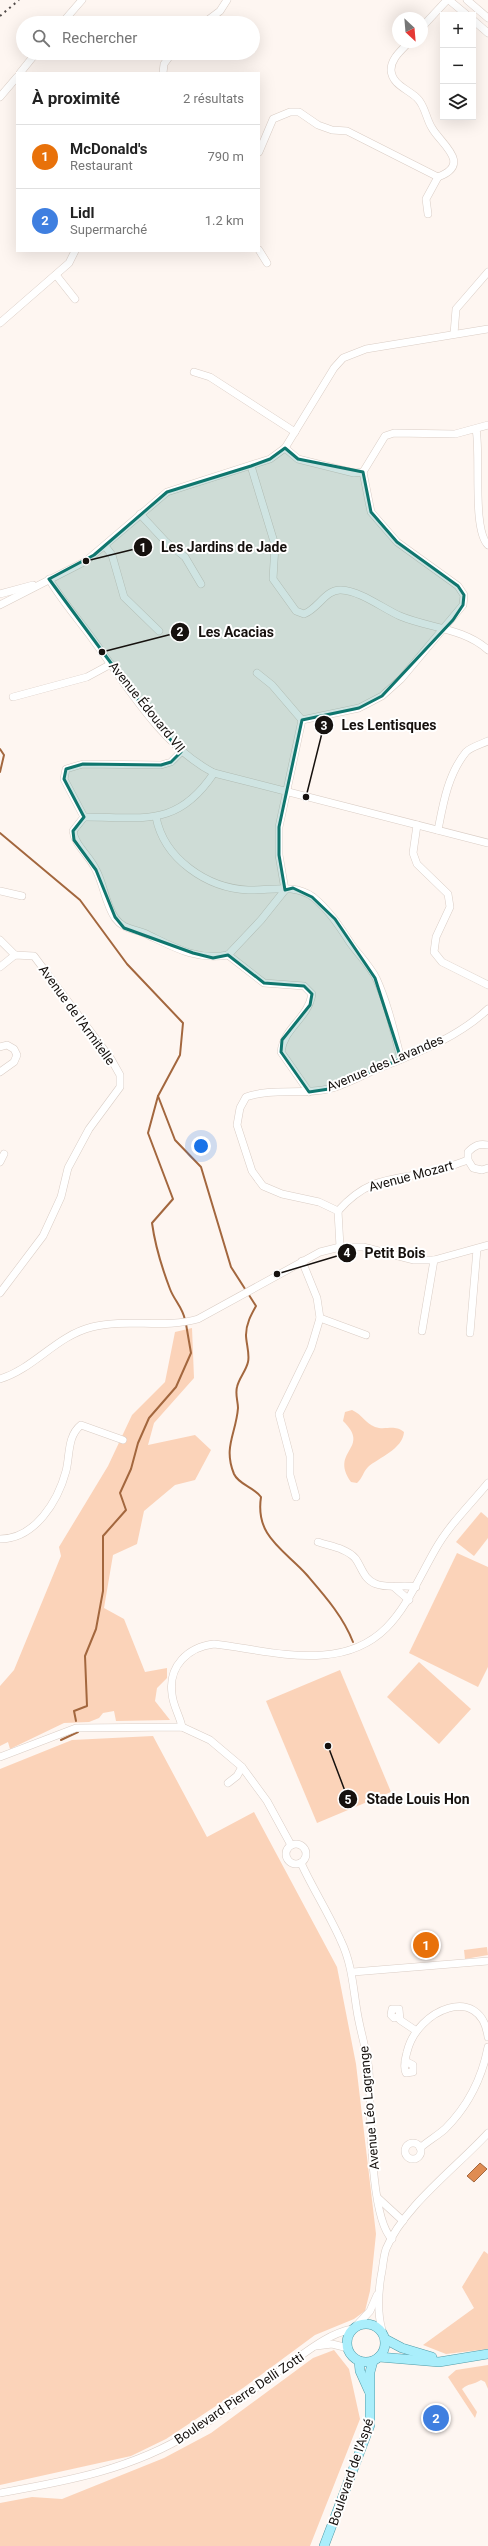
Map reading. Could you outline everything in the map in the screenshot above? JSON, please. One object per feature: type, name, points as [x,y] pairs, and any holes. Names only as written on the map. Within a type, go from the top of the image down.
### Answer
[{"type":"main road","points":[[455,2360],[415,2352],[383,2334],[370,2324],[355,2327],[347,2338],[348,2348],[352,2356],[359,2361],[376,2359],[439,2362],[455,2360],[488,2354]]},
{"type":"main road","points":[[376,2359],[385,2349],[383,2334]]},
{"type":"main road","name":"Boulevard de l'Aspé","points":[[324,2546],[370,2425],[370,2372],[376,2359]]},
{"type":"main road","name":"Boulevard de l'Aspé","points":[[359,2361],[360,2371],[371,2396]]},
{"type":"street","points":[[68,16],[82,0]]},
{"type":"street","points":[[213,16],[220,11],[227,0]]},
{"type":"street","points":[[428,21],[448,0],[463,12]]},
{"type":"street","points":[[467,0],[488,18]]},
{"type":"street","points":[[476,23],[488,33]]},
{"type":"street","points":[[403,48],[393,59],[391,69],[399,85],[422,104],[432,130],[450,148],[453,155],[453,163],[450,171],[438,177],[426,199],[428,214]]},
{"type":"street","points":[[21,72],[30,60]]},
{"type":"street","points":[[164,72],[164,64],[167,60]]},
{"type":"street","points":[[0,97],[15,82]]},
{"type":"street","points":[[260,150],[273,119],[290,112],[299,112],[318,125],[332,130],[348,131],[438,177]]},
{"type":"street","points":[[0,323],[69,263],[74,252]]},
{"type":"street","points":[[260,252],[267,263]]},
{"type":"street","points":[[454,334],[456,310],[488,272]]},
{"type":"street","points":[[56,275],[75,299]]},
{"type":"street","points":[[0,605],[37,584],[86,561],[167,492],[270,459],[285,448],[334,368],[343,358],[366,349],[488,329]]},
{"type":"street","points":[[194,372],[210,377],[295,432]]},
{"type":"street","points":[[302,720],[358,708],[382,696],[402,679],[463,605],[464,596],[458,586],[397,542],[371,512],[363,472],[385,436],[394,433],[455,434],[488,425]]},
{"type":"street","points":[[476,429],[479,513],[482,540],[488,545]]},
{"type":"street","points":[[285,448],[298,458],[354,473],[363,472]]},
{"type":"street","points":[[251,466],[275,545],[273,579],[296,611],[304,614],[312,611],[333,591],[341,590],[352,592],[401,617],[444,629],[471,639],[488,650]]},
{"type":"street","points":[[140,514],[166,541],[185,557],[202,584]]},
{"type":"street","points":[[105,546],[112,555],[124,597],[159,631]]},
{"type":"street","name":"Avenue Édouard VII","points":[[49,579],[147,712],[182,752],[197,764],[214,773],[488,843]]},
{"type":"street","points":[[0,594],[37,584]]},
{"type":"street","points":[[14,696],[87,677],[111,664]]},
{"type":"street","points":[[84,817],[73,831],[74,840],[96,870],[115,917],[124,928],[142,932],[167,946],[193,953],[213,958],[228,955],[261,920],[285,890],[279,855],[279,827],[285,792],[300,736],[302,720],[272,685],[257,673]]},
{"type":"street","points":[[438,830],[443,802],[452,777],[467,751],[488,741]]},
{"type":"street","points":[[84,817],[64,778],[66,769],[83,764],[161,765],[171,762],[182,752]]},
{"type":"street","points":[[84,817],[156,817],[175,812],[192,800],[214,773]]},
{"type":"street","points":[[156,817],[165,842],[176,857],[184,865],[225,888],[249,890],[285,890],[293,888],[317,901],[335,919],[375,978],[389,1012],[401,1059]]},
{"type":"street","points":[[417,824],[413,853],[417,864],[448,894],[450,907],[436,937],[434,952],[442,962],[488,985]]},
{"type":"street","points":[[0,891],[22,896]]},
{"type":"street","points":[[0,940],[16,955],[0,967]]},
{"type":"street","name":"Avenue de l'Armitelle","points":[[0,1293],[43,1236],[61,1197],[68,1168],[89,1129],[120,1087],[120,1075],[111,1059],[34,956],[16,955]]},
{"type":"street","points":[[228,955],[264,983],[304,986],[312,994],[310,1005],[282,1040],[281,1052],[309,1092]]},
{"type":"street","name":"Avenue des Lavandes","points":[[338,1210],[319,1202],[282,1194],[263,1186],[249,1162],[237,1125],[240,1108],[246,1098],[258,1093],[309,1092],[329,1089],[437,1044],[475,1021],[488,1009]]},
{"type":"street","points":[[0,1047],[7,1045],[14,1049],[17,1055],[14,1062],[0,1072]]},
{"type":"street","name":"Avenue Mozart","points":[[488,1145],[481,1144],[474,1146],[468,1152],[468,1160],[474,1168],[482,1170],[488,1168]]},
{"type":"street","points":[[0,1162],[4,1154]]},
{"type":"street","name":"Avenue Mozart","points":[[338,1210],[352,1195],[366,1186],[384,1180],[434,1171],[468,1160]]},
{"type":"street","points":[[338,1210],[340,1247]]},
{"type":"street","points":[[0,1379],[17,1372],[34,1362],[60,1341],[94,1326],[167,1325],[198,1319],[320,1252],[340,1247],[363,1247],[414,1260],[434,1260],[488,1246]]},
{"type":"street","points":[[470,1333],[477,1249]]},
{"type":"street","points":[[422,1331],[434,1260]]},
{"type":"street","points":[[296,1497],[290,1475],[290,1456],[279,1414],[311,1348],[320,1318],[317,1298],[302,1261]]},
{"type":"street","points":[[320,1318],[366,1335]]},
{"type":"street","points":[[0,1539],[21,1535],[33,1527],[46,1512],[60,1489],[70,1452],[70,1441],[80,1425],[123,1440]]},
{"type":"street","points":[[182,1727],[172,1693],[173,1679],[180,1660],[189,1651],[202,1645],[214,1644],[294,1654],[322,1655],[348,1651],[370,1641],[382,1633],[394,1621],[409,1600],[447,1531],[488,1483]]},
{"type":"street","points":[[318,1542],[349,1554],[355,1558],[368,1579],[376,1584],[394,1587],[406,1584],[416,1587]]},
{"type":"street","points":[[394,1587],[409,1600]]},
{"type":"street","points":[[0,1757],[76,1728],[182,1727],[210,1740],[242,1767],[267,1801],[291,1845]]},
{"type":"street","points":[[228,1784],[237,1776],[242,1767]]},
{"type":"street","points":[[300,1844],[305,1849],[306,1856],[301,1863],[294,1863],[288,1860],[287,1850],[291,1845],[300,1844]]},
{"type":"street","name":"Avenue Léo Lagrange","points":[[301,1863],[342,1941],[353,1972],[357,2012],[368,2064],[372,2157],[380,2215],[387,2234],[392,2239]]},
{"type":"street","points":[[353,1972],[488,1961]]},
{"type":"street","points":[[405,2061],[415,2030],[436,2012],[444,2008],[466,2008],[486,2017],[488,2036]]},
{"type":"street","points":[[399,2017],[415,2030]]},
{"type":"street","points":[[420,2148],[444,2130],[469,2098],[479,2077],[488,2047]]},
{"type":"street","points":[[383,2334],[378,2315],[379,2291],[386,2250],[403,2221],[488,2133]]},
{"type":"street","points":[[378,2198],[403,2221]]},
{"type":"street","points":[[355,2327],[370,2311],[379,2291]]},
{"type":"street","name":"Boulevard Pierre Delli Zotti","points":[[0,2493],[100,2473],[131,2463],[163,2449],[193,2432],[332,2335],[355,2327]]},
{"type":"street","name":"Boulevard Pierre Delli Zotti","points":[[316,2346],[332,2344],[348,2348]]},
{"type":"highlighted area","points":[[285,448],[298,459],[363,472],[371,512],[397,542],[458,586],[464,595],[463,605],[453,620],[382,696],[359,708],[302,720],[279,827],[279,855],[285,890],[293,888],[312,897],[335,919],[375,978],[401,1059],[329,1089],[309,1092],[281,1052],[282,1040],[310,1005],[312,994],[304,986],[264,983],[228,955],[213,958],[193,953],[124,928],[115,917],[96,870],[74,840],[73,831],[84,817],[64,779],[66,769],[83,764],[161,765],[171,762],[181,752],[147,712],[49,579],[94,555],[167,492],[270,459]]},
{"type":"shaded area","points":[[192,1328],[194,1378],[154,1423],[148,1445],[195,1435],[211,1450],[195,1480],[175,1485],[144,1511],[137,1544],[113,1555],[104,1608],[124,1619],[145,1672],[167,1668],[167,1678],[157,1688],[155,1701],[170,1720],[116,1721],[114,1711],[103,1713],[99,1718],[89,1722],[64,1723],[10,1749],[8,1742],[0,1746],[0,1686],[14,1670],[61,1556],[59,1547],[108,1466],[132,1415],[165,1382],[175,1332]]},
{"type":"shaded area","points":[[352,1410],[375,1427],[395,1428],[404,1432],[403,1438],[395,1448],[368,1467],[357,1483],[351,1482],[346,1471],[345,1463],[353,1438],[351,1430],[343,1421],[345,1412]]},
{"type":"shaded area","points":[[481,1512],[488,1518],[488,1538],[474,1556],[456,1542]]},
{"type":"shaded area","points":[[457,1553],[488,1567],[488,1667],[478,1687],[409,1653]]},
{"type":"shaded area","points":[[419,1662],[471,1709],[439,1744],[387,1697]]},
{"type":"shaded area","points":[[340,1670],[391,1792],[317,1823],[266,1701]]},
{"type":"shaded area","points":[[153,1736],[207,1837],[254,1812],[337,1967],[356,2064],[376,2234],[370,2291],[365,2311],[354,2319],[315,2335],[243,2388],[166,2439],[131,2456],[0,2485],[0,1769],[72,1740]]},
{"type":"shaded area","points":[[487,1947],[488,1955],[465,1959],[464,1950]]},
{"type":"shaded area","points":[[480,2163],[487,2169],[474,2182],[467,2176]]},
{"type":"shaded area","points":[[484,2251],[488,2254],[488,2349],[446,2354],[423,2345],[474,2308],[462,2287]]},
{"type":"shaded area","points":[[334,2350],[349,2369],[360,2419],[310,2546],[0,2546],[0,2503],[32,2497],[62,2499],[164,2458],[211,2433],[313,2358]]},
{"type":"shaded area","points":[[488,2365],[488,2389],[485,2382],[481,2380],[462,2389],[477,2412],[475,2418],[448,2377],[456,2370]]},
{"type":"waterway","points":[[0,749],[4,755],[0,772]]},
{"type":"waterway","points":[[0,833],[80,900],[127,964],[183,1023],[180,1055],[158,1096],[175,1140],[201,1167],[231,1267],[256,1306],[249,1320],[246,1331],[249,1356],[248,1362],[236,1390],[238,1408],[230,1448],[231,1464],[236,1478],[261,1497],[260,1510],[262,1522],[273,1541],[306,1574],[326,1598],[344,1623],[353,1642]]},
{"type":"waterway","points":[[158,1096],[148,1133],[173,1199],[152,1223],[164,1273],[185,1320]]},
{"type":"waterway","points":[[76,1721],[74,1711],[87,1706],[85,1656],[96,1629],[103,1591],[103,1536],[126,1510],[120,1493],[131,1469],[138,1443],[149,1418],[176,1387],[191,1353],[186,1324]]},
{"type":"waterway","points":[[61,1740],[78,1732]]},
{"type":"railway","points":[[0,16],[19,0]]},
{"type":"place","name":"Les Jardins de Jade","points":[[86,561]]},
{"type":"place","name":"Les Acacias","points":[[102,652]]},
{"type":"place","name":"Les Lentisques","points":[[306,797]]},
{"type":"place","name":"Petit Bois","points":[[277,1274]]},
{"type":"place","name":"Stade Louis Hon","points":[[328,1746]]},
{"type":"place","name":"McDonald's","points":[[426,1945]]},
{"type":"place","name":"Lidl","points":[[436,2418]]}]
